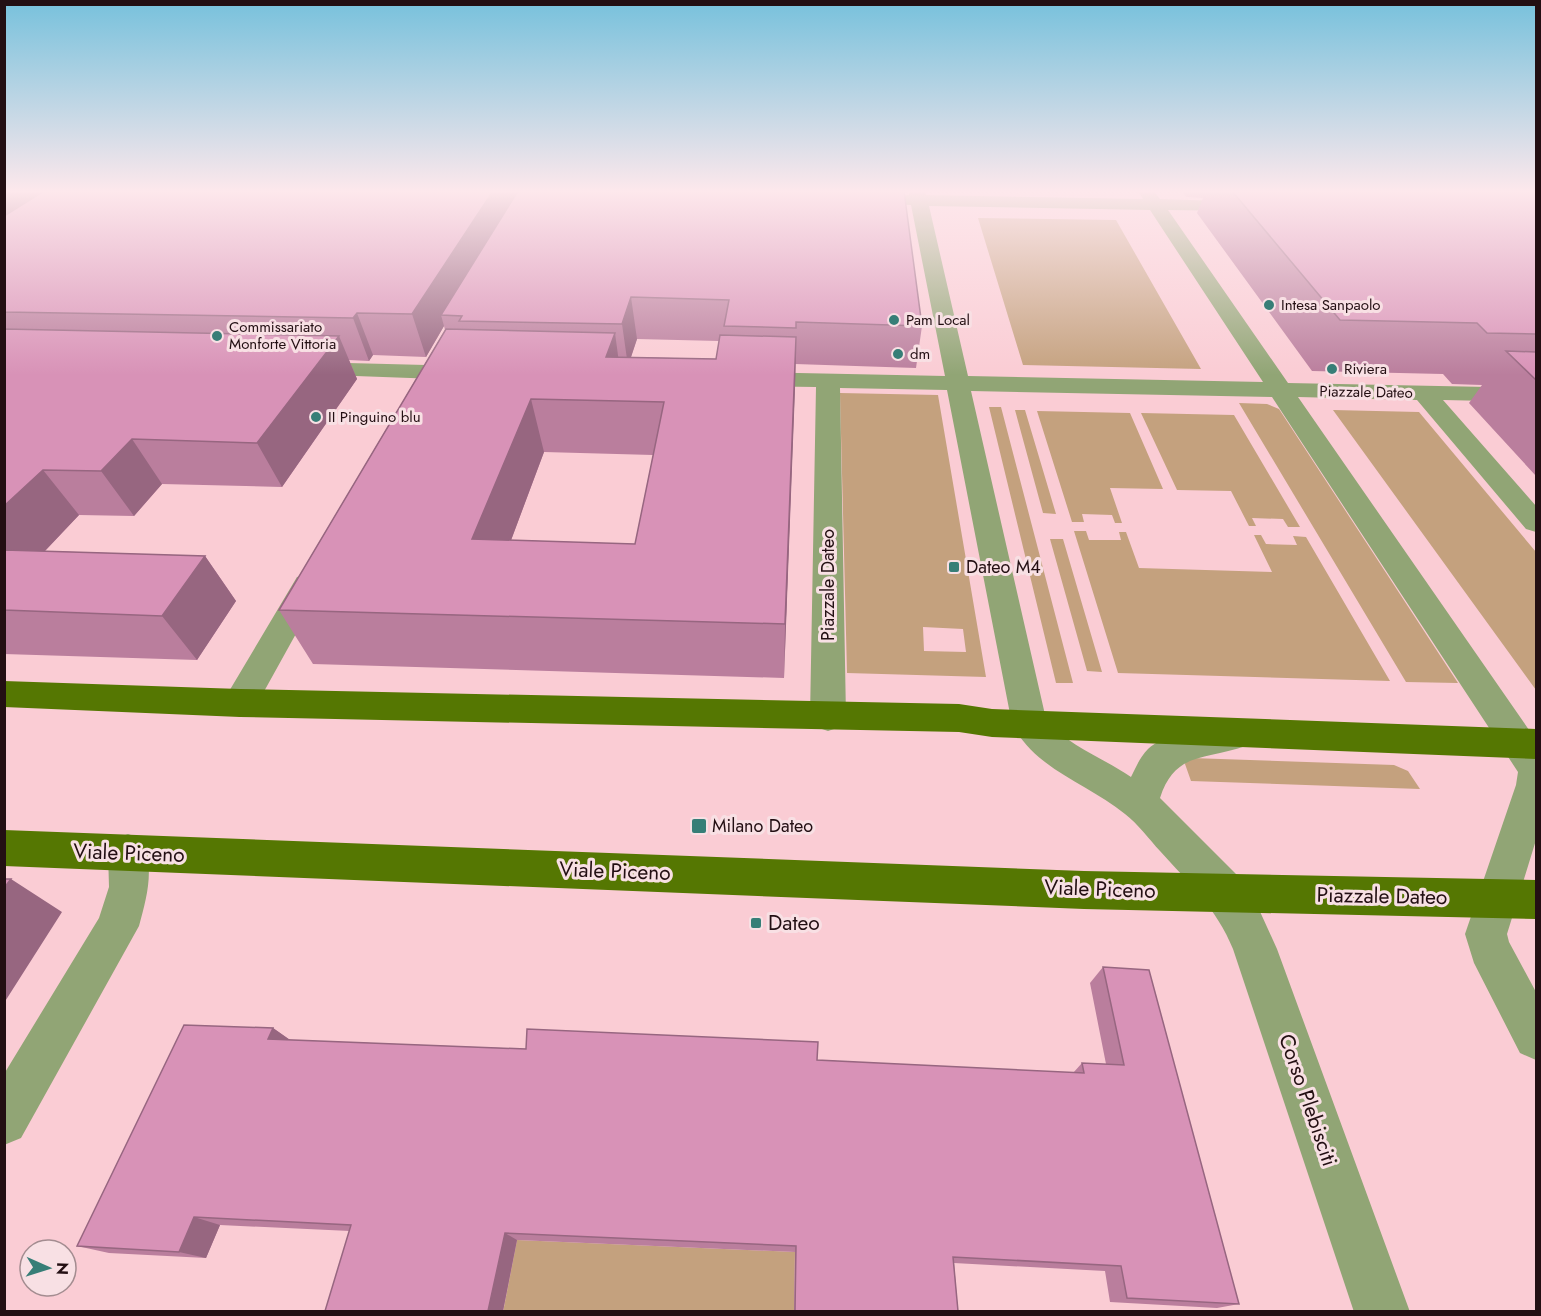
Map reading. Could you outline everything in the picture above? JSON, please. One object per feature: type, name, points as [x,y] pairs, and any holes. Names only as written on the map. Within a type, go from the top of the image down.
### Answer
[{"type":"main road","points":[[4,694],[240,703],[959,718],[992,723],[1528,744]]},
{"type":"main road","name":"Viale Piceno","points":[[4,848],[1084,890],[1225,892]]},
{"type":"main road","name":"Piazzale Dateo","points":[[1225,892],[1516,899]]},
{"type":"street","points":[[930,252],[1030,724],[1045,742],[1068,760],[1103,778],[1140,803],[1225,892]]},
{"type":"street","points":[[1188,252],[1281,391]]},
{"type":"street","points":[[290,369],[436,363],[481,373]]},
{"type":"street","points":[[414,401],[436,363]]},
{"type":"street","points":[[732,379],[828,381]]},
{"type":"street","name":"Piazzale Dateo","points":[[828,717],[828,381],[1424,393],[1536,523]]},
{"type":"street","name":"Piazzale Dateo","points":[[1281,391],[1528,744],[1536,772],[1535,785],[1516,899]]},
{"type":"street","points":[[1424,393],[1536,395]]},
{"type":"street","points":[[240,703],[321,563]]},
{"type":"street","points":[[1140,803],[1145,784],[1153,768],[1163,756],[1181,747],[1248,732]]},
{"type":"street","points":[[4,1121],[118,926],[129,887],[128,852]]},
{"type":"street","name":"Corso Plebisciti","points":[[1225,892],[1242,919],[1255,949],[1382,1311]]},
{"type":"street","points":[[1516,899],[1486,934],[1489,948],[1536,1037]]},
{"type":"shaded area","points":[[989,252],[1134,252],[1201,369],[1023,365]]},
{"type":"shaded area","points":[[840,393],[938,395],[986,677],[847,673]],"holes":[[[923,627],[963,629],[966,652],[924,651]]]},
{"type":"shaded area","points":[[1239,403],[1267,404],[1279,409],[1458,683],[1406,682]]},
{"type":"shaded area","points":[[989,407],[1001,407],[1073,683],[1056,683]]},
{"type":"shaded area","points":[[1015,410],[1025,410],[1056,514],[1043,513]]},
{"type":"shaded area","points":[[1333,410],[1419,412],[1536,552],[1536,690]]},
{"type":"shaded area","points":[[1037,411],[1130,413],[1163,489],[1110,488],[1122,523],[1115,523],[1112,515],[1082,514],[1084,522],[1072,522]]},
{"type":"shaded area","points":[[1141,413],[1234,415],[1300,527],[1288,527],[1283,519],[1252,518],[1256,526],[1249,526],[1231,491],[1177,490]]},
{"type":"shaded area","points":[[1074,531],[1086,531],[1089,540],[1121,540],[1119,532],[1126,532],[1139,568],[1272,572],[1254,535],[1261,535],[1266,544],[1297,545],[1293,536],[1306,537],[1390,681],[1118,673]]},
{"type":"shaded area","points":[[1050,539],[1063,539],[1102,672],[1087,671]]},
{"type":"shaded area","points":[[1191,758],[1394,765],[1408,771],[1420,789],[1191,781],[1185,764],[1186,760]]},
{"type":"shaded area","points":[[517,1240],[795,1252],[794,1311],[503,1312]]},
{"type":"building","points":[[4,252],[453,252],[412,314],[357,313],[353,318],[4,312]]},
{"type":"building","points":[[480,252],[912,252],[922,326],[796,322],[796,328],[724,326],[729,300],[631,297],[622,324],[459,321],[462,316],[441,315]]},
{"type":"building","points":[[1283,252],[1536,252],[1536,334],[1487,333],[1477,323],[1340,320]]},
{"type":"building","points":[[4,329],[339,336],[257,443],[132,439],[101,471],[43,470],[4,506]]},
{"type":"building","points":[[446,329],[615,333],[606,357],[716,359],[720,335],[796,337],[785,624],[279,610]],"holes":[[[531,399],[664,402],[635,544],[472,539]]]},
{"type":"building","points":[[1506,351],[1536,352],[1536,380]]},
{"type":"building","points":[[4,550],[205,556],[162,616],[4,610]]},
{"type":"building","points":[[4,879],[11,879],[4,888]]},
{"type":"building","points":[[1103,967],[1149,970],[1239,1304],[1127,1298],[1121,1266],[953,1257],[958,1311],[795,1311],[796,1246],[505,1233],[488,1311],[325,1311],[351,1225],[194,1217],[179,1252],[78,1246],[184,1025],[273,1028],[268,1039],[526,1049],[527,1029],[818,1042],[817,1060],[1084,1073],[1082,1063],[1124,1065]]},
{"type":"place","name":"Intesa Sanpaolo","points":[[1269,305]]},
{"type":"place","name":"Pam Local","points":[[894,320]]},
{"type":"place","name":"Commissariato Monforte Vittoria","points":[[217,336]]},
{"type":"place","name":"dm","points":[[898,354]]},
{"type":"place","name":"Riviera","points":[[1332,369]]},
{"type":"place","name":"II Pinguino blu","points":[[316,417]]},
{"type":"place","name":"Dateo M4","points":[[954,567]]},
{"type":"place","name":"Milano Dateo","points":[[699,826]]},
{"type":"place","name":"Dateo","points":[[756,923]]}]
